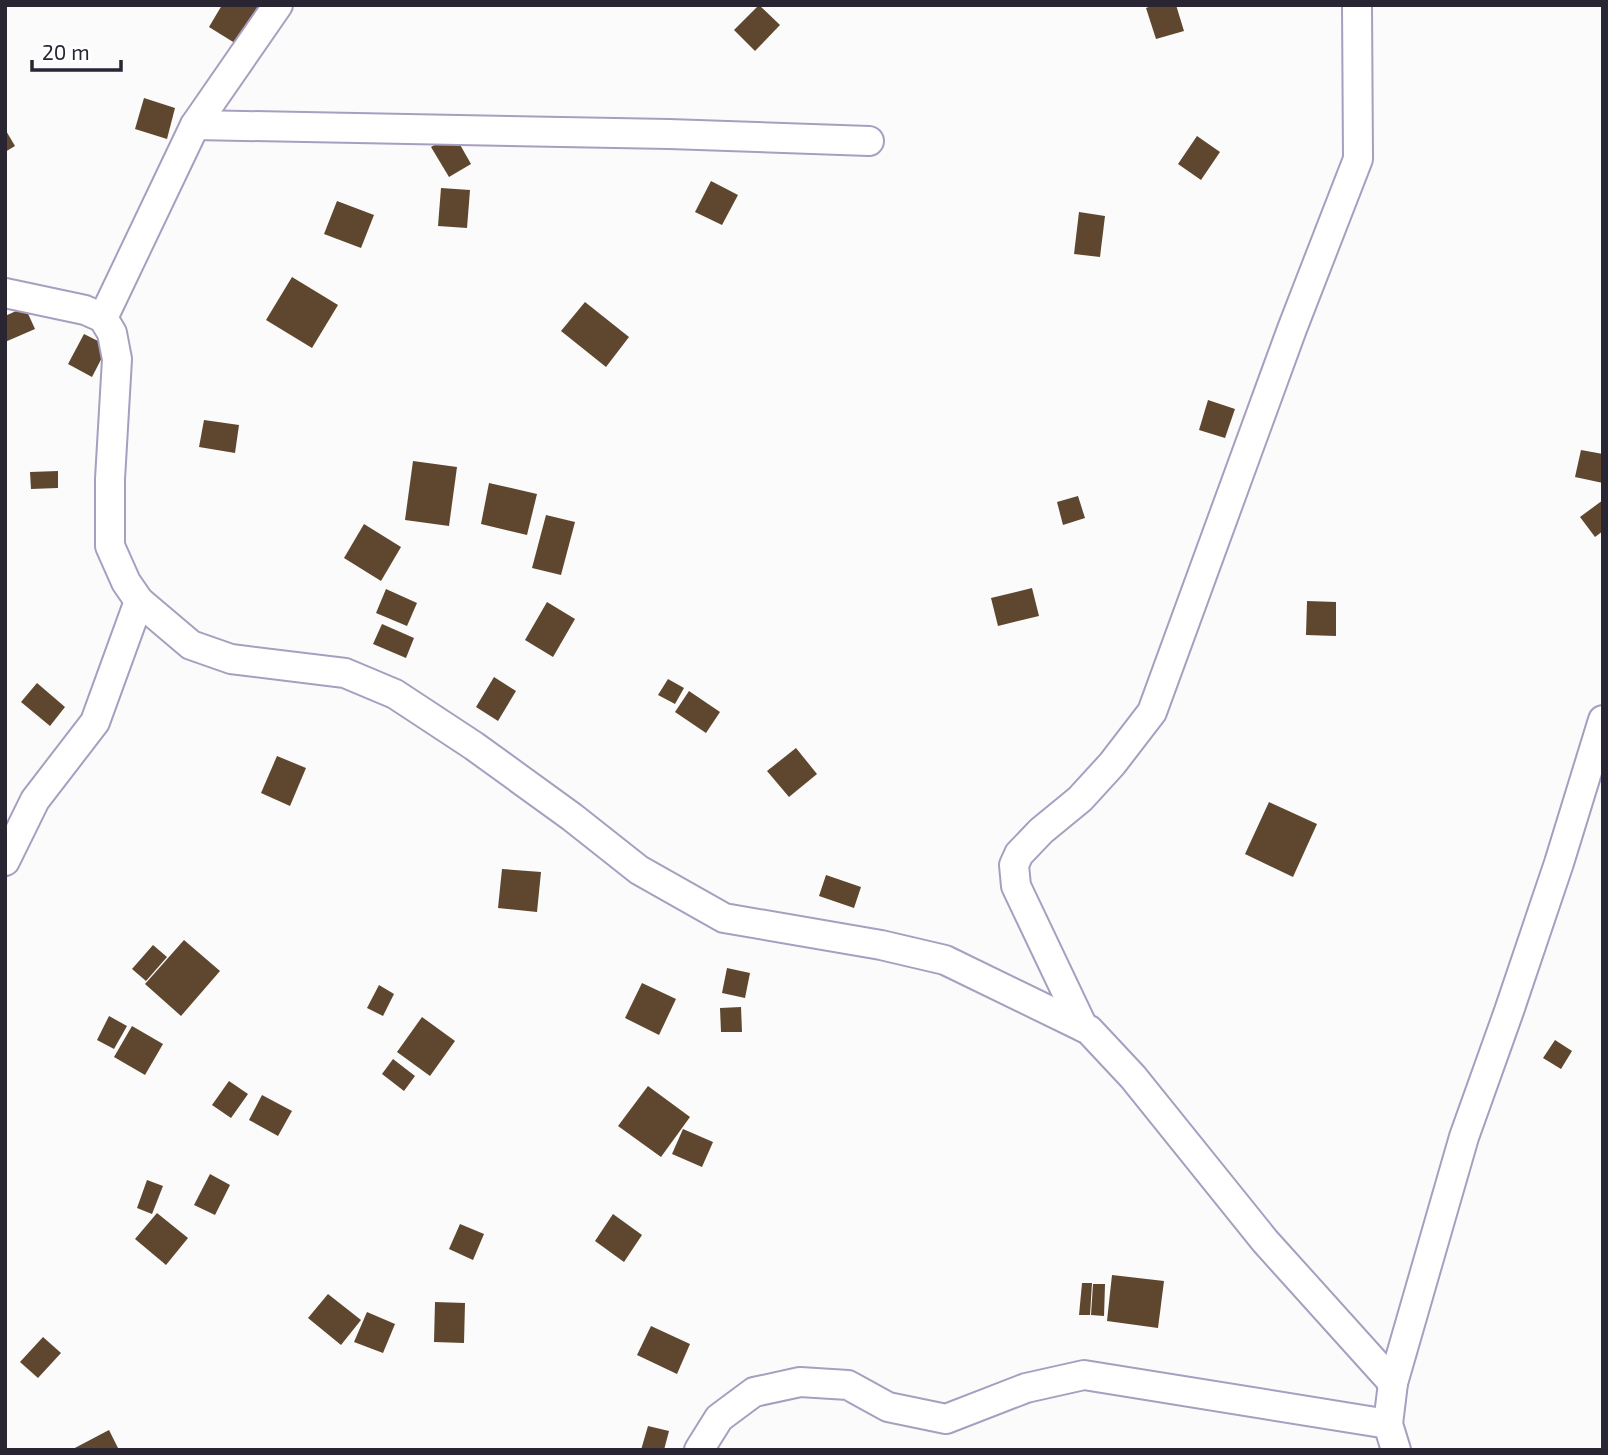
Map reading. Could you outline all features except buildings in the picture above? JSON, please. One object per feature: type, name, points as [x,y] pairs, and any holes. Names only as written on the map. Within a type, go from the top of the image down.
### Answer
[{"type":"street","points":[[103,318],[195,125],[278,5]]},
{"type":"street","points":[[1083,1027],[1016,886],[1014,864],[1026,846],[1096,782],[1152,712],[1292,328],[1358,159],[1357,5]]},
{"type":"street","points":[[195,125],[869,141]]},
{"type":"street","points":[[5,293],[85,310],[103,318],[112,333],[117,359],[110,479],[110,546],[126,582],[139,601],[191,645],[231,659],[345,673],[395,694],[485,754],[639,870],[724,918],[881,945],[945,960],[1089,1030],[1133,1077],[1265,1241],[1392,1383]]},
{"type":"street","points":[[5,861],[36,800],[95,722],[139,601]]},
{"type":"street","points":[[699,1450],[719,1418],[754,1392],[800,1382],[848,1385],[888,1407],[946,1419],[1026,1388],[1084,1375],[1392,1437],[1392,1383],[1464,1137],[1510,1011],[1603,720]]}]
